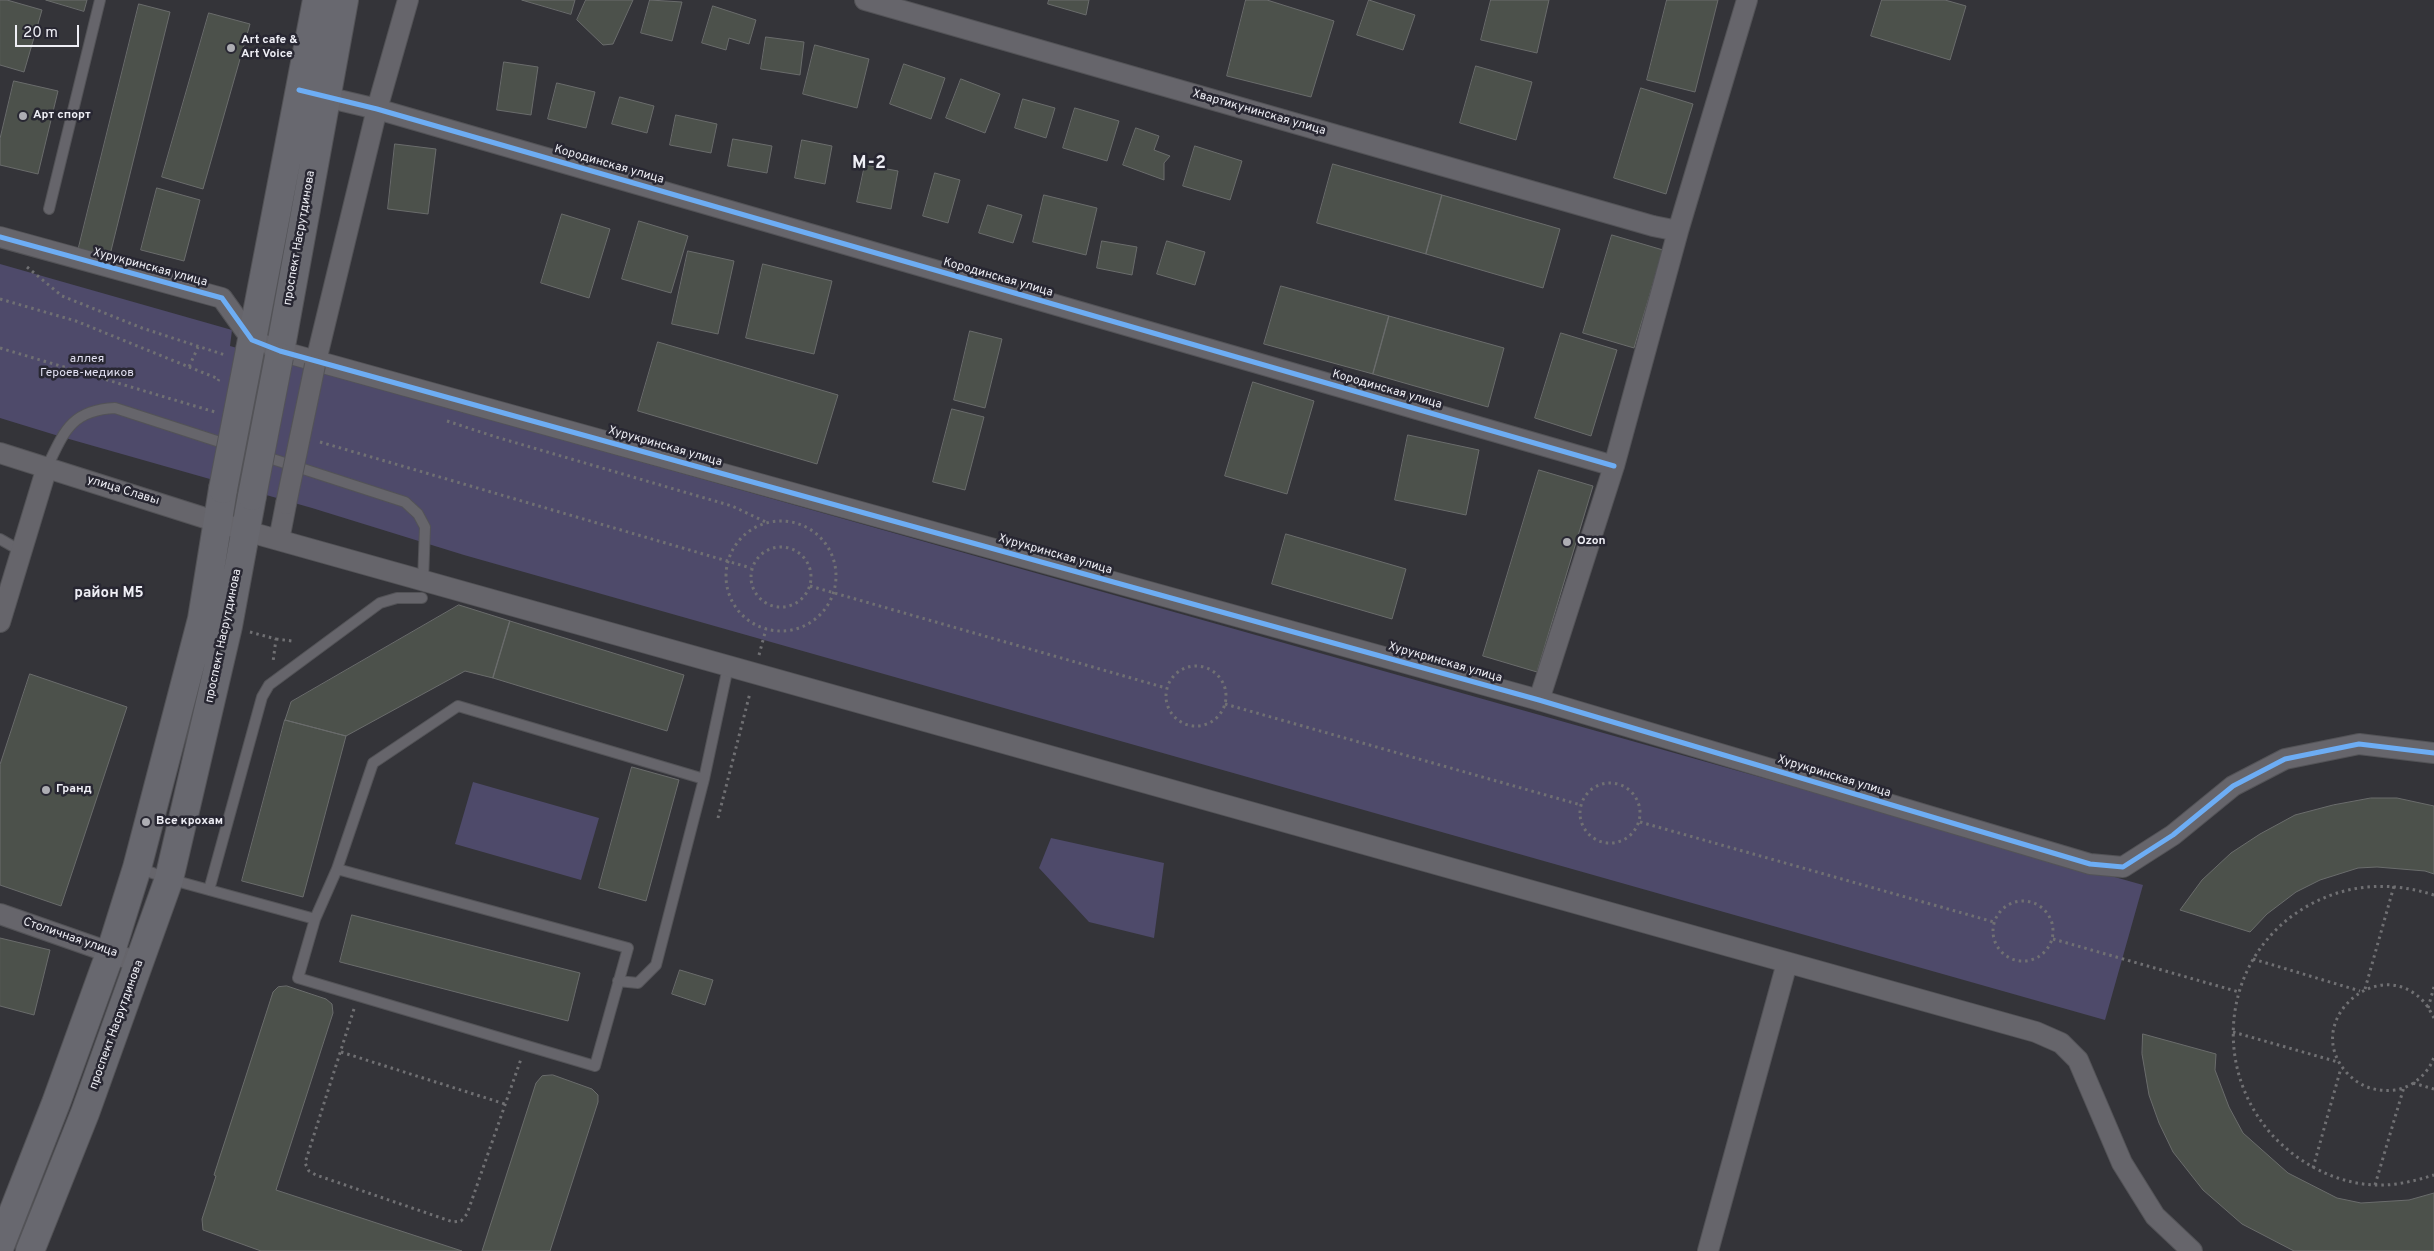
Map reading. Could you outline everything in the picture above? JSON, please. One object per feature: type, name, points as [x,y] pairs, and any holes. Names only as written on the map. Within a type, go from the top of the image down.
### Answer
[{"type":"main road","name":"проспект Насрутдинова","points":[[0,1246],[56,1103],[111,951],[137,868],[202,619],[216,521],[317,0]]},
{"type":"main road","name":"проспект Насрутдинова","points":[[30,1251],[85,1113],[169,879],[228,626],[280,354],[344,0]]},
{"type":"street","points":[[279,540],[315,363],[377,109],[408,0]]},
{"type":"street","name":"Хвартикунинская улица","points":[[865,0],[1653,226],[1678,231]]},
{"type":"street","points":[[1539,700],[1614,466],[1678,231],[1747,0]]},
{"type":"street","name":"Кородинская улица","points":[[300,90],[326,98],[377,109],[1614,466]]},
{"type":"street","name":"Хурукринская улица","points":[[0,237],[222,298],[251,345],[280,354],[1539,700],[2090,864],[2123,867],[2172,835],[2233,786],[2285,759],[2360,744],[2434,752]]},
{"type":"street","name":"улица Славы","points":[[0,453],[279,540],[422,589],[728,667],[2036,1032],[2060,1043],[2078,1060],[2122,1163],[2155,1216],[2192,1251]]},
{"type":"street","points":[[0,622],[47,467]]},
{"type":"street","name":"Столичная улица","points":[[0,914],[111,951],[140,963]]},
{"type":"street","points":[[1708,1251],[1787,963]]},
{"type":"lane","points":[[49,209],[100,0]]},
{"type":"lane","points":[[47,467],[62,438],[81,415],[97,409],[114,408],[405,502],[418,514],[425,527],[422,589],[380,603],[269,685],[262,696],[209,890]]},
{"type":"lane","points":[[0,539],[22,551]]},
{"type":"lane","points":[[618,980],[638,983],[656,965],[704,779],[728,667]]},
{"type":"lane","points":[[337,869],[628,948],[595,1066],[298,978],[315,919],[337,869],[373,763],[458,706],[704,779]]},
{"type":"lane","points":[[137,868],[169,879],[315,919]]},
{"type":"path","points":[[21,261],[62,296],[142,328],[215,353]]},
{"type":"path","points":[[0,298],[76,320],[219,379],[217,387]]},
{"type":"path","points":[[189,367],[198,347]]},
{"type":"path","points":[[0,348],[222,414]]},
{"type":"path","points":[[213,411],[214,403]]},
{"type":"path","points":[[445,420],[496,437],[732,506],[768,523]]},
{"type":"path","points":[[318,442],[751,568]]},
{"type":"path","points":[[787,522],[806,527],[821,538],[832,554],[836,573],[834,592],[824,611],[808,625],[787,631],[766,629],[747,620],[733,603],[726,583],[728,561],[737,544],[750,531],[768,523],[787,522]]},
{"type":"path","points":[[777,547],[789,548],[800,553],[807,562],[811,573],[810,586],[805,596],[796,604],[785,608],[773,607],[762,601],[754,592],[750,581],[751,568],[757,558],[766,550],[777,547]]},
{"type":"path","points":[[810,586],[1166,688]]},
{"type":"path","points":[[718,818],[766,629]]},
{"type":"path","points":[[276,639],[292,641]]},
{"type":"path","points":[[1192,666],[1204,667],[1215,672],[1223,681],[1226,692],[1226,704],[1220,715],[1211,723],[1200,727],[1188,726],[1177,721],[1169,712],[1165,700],[1166,688],[1172,677],[1181,669],[1192,666]]},
{"type":"path","points":[[1226,704],[1581,805]]},
{"type":"path","points":[[1606,783],[1618,784],[1629,789],[1637,798],[1641,810],[1640,822],[1634,832],[1625,840],[1614,844],[1602,843],[1592,838],[1584,829],[1580,817],[1581,805],[1586,794],[1595,786],[1606,783]]},
{"type":"path","points":[[1640,822],[1994,922]]},
{"type":"path","points":[[2365,989],[2394,886]]},
{"type":"path","points":[[2434,895],[2394,886],[2361,887],[2328,896],[2299,911],[2273,932],[2253,959],[2239,992],[2233,1032],[2236,1065],[2246,1096],[2268,1131],[2285,1149],[2313,1168],[2339,1178],[2375,1185],[2407,1183],[2434,1175]]},
{"type":"path","points":[[2020,901],[2032,902],[2042,907],[2050,916],[2054,927],[2053,939],[2048,950],[2039,958],[2027,962],[2015,961],[2005,956],[1996,946],[1993,935],[1994,922],[1999,912],[2008,904],[2020,901]]},
{"type":"path","points":[[2053,939],[2239,992]]},
{"type":"path","points":[[2253,959],[2360,992]]},
{"type":"path","points":[[2434,1018],[2424,1002],[2406,989],[2384,985],[2365,989],[2345,1003],[2335,1022],[2332,1044],[2342,1067],[2355,1082],[2375,1090],[2397,1090],[2418,1081],[2432,1064],[2434,1057]]},
{"type":"path","points":[[2428,1008],[2434,987]]},
{"type":"path","points":[[358,996],[305,1162],[309,1171],[453,1222],[461,1220],[467,1214],[526,1045]]},
{"type":"path","points":[[2233,1032],[2339,1062]]},
{"type":"path","points":[[341,1052],[506,1104]]},
{"type":"path","points":[[2313,1168],[2342,1067]]},
{"type":"path","points":[[2413,1083],[2434,1089]]},
{"type":"path","points":[[2375,1185],[2405,1087]]},
{"type":"green space","name":"аллея Героев-медиков","points":[[0,264],[232,330],[230,346],[2143,885],[2105,1020],[464,555],[312,508],[0,418]]},
{"type":"green space","points":[[473,782],[599,818],[581,880],[455,844]]},
{"type":"green space","points":[[1051,838],[1164,863],[1154,938],[1089,922],[1039,868]]},
{"type":"building","points":[[0,0],[7,0],[42,10],[24,72],[0,65]]},
{"type":"building","points":[[46,0],[87,0],[84,11]]},
{"type":"building","points":[[522,0],[575,0],[571,14]]},
{"type":"building","points":[[586,0],[633,0],[613,44],[603,45],[577,20]]},
{"type":"building","points":[[650,0],[682,2],[672,41],[641,33]]},
{"type":"building","points":[[1049,0],[1089,0],[1086,15],[1048,4]]},
{"type":"building","points":[[1246,0],[1267,0],[1334,21],[1311,97],[1227,76]]},
{"type":"building","points":[[1369,0],[1415,15],[1403,50],[1357,35]]},
{"type":"building","points":[[1491,0],[1549,0],[1537,53],[1481,40]]},
{"type":"building","points":[[1667,0],[1718,0],[1695,92],[1647,80]]},
{"type":"building","points":[[1882,0],[1945,0],[1966,6],[1950,60],[1871,36]]},
{"type":"building","points":[[139,4],[170,12],[109,259],[78,251]]},
{"type":"building","points":[[713,6],[756,20],[749,44],[729,38],[726,50],[702,43]]},
{"type":"building","points":[[209,13],[250,24],[203,189],[162,177]]},
{"type":"building","points":[[766,37],[804,42],[800,75],[761,69]]},
{"type":"building","points":[[815,45],[869,59],[857,108],[803,94]]},
{"type":"building","points":[[504,62],[538,67],[531,115],[497,110]]},
{"type":"building","points":[[904,64],[945,78],[931,119],[890,104]]},
{"type":"building","points":[[1476,66],[1532,82],[1516,140],[1460,123]]},
{"type":"building","points":[[961,79],[1000,94],[985,133],[946,118]]},
{"type":"building","points":[[14,81],[58,91],[38,174],[0,165],[0,139]]},
{"type":"building","points":[[557,83],[595,92],[586,128],[548,119]]},
{"type":"building","points":[[1641,88],[1693,104],[1666,194],[1614,178]]},
{"type":"building","points":[[620,97],[654,106],[647,133],[612,124]]},
{"type":"building","points":[[1023,99],[1055,108],[1046,138],[1015,128]]},
{"type":"building","points":[[1075,108],[1119,121],[1107,161],[1063,148]]},
{"type":"building","points":[[676,115],[717,124],[711,153],[670,145]]},
{"type":"building","points":[[1136,128],[1159,136],[1154,150],[1170,156],[1164,163],[1164,180],[1123,165]]},
{"type":"building","points":[[733,139],[772,146],[767,173],[728,166]]},
{"type":"building","points":[[802,140],[832,146],[825,184],[795,178]]},
{"type":"building","points":[[395,144],[436,149],[428,214],[388,209]]},
{"type":"building","points":[[1195,146],[1242,161],[1230,200],[1183,186]]},
{"type":"building","points":[[1333,164],[1442,195],[1426,254],[1317,223]]},
{"type":"building","points":[[865,165],[898,171],[891,209],[857,202]]},
{"type":"building","points":[[935,173],[960,180],[948,223],[923,216]]},
{"type":"building","points":[[157,188],[200,200],[184,261],[141,250]]},
{"type":"building","points":[[1044,195],[1097,208],[1086,255],[1033,242]]},
{"type":"building","points":[[1442,195],[1560,229],[1543,288],[1426,254]]},
{"type":"building","points":[[988,205],[1022,215],[1013,243],[979,233]]},
{"type":"building","points":[[562,214],[610,229],[589,298],[541,283]]},
{"type":"building","points":[[639,221],[688,236],[671,293],[622,279]]},
{"type":"building","points":[[1612,235],[1663,250],[1634,348],[1583,333]]},
{"type":"building","points":[[1102,241],[1137,247],[1132,275],[1097,268]]},
{"type":"building","points":[[1167,241],[1205,252],[1195,285],[1157,274]]},
{"type":"building","points":[[688,251],[734,261],[718,334],[672,324]]},
{"type":"building","points":[[763,264],[832,281],[814,354],[746,338]]},
{"type":"building","points":[[1281,286],[1389,316],[1373,374],[1264,344]]},
{"type":"building","points":[[1389,316],[1504,348],[1488,407],[1373,374]]},
{"type":"building","points":[[970,331],[1002,339],[985,408],[954,400]]},
{"type":"building","points":[[1561,333],[1617,350],[1591,436],[1535,418]]},
{"type":"building","points":[[658,342],[838,395],[817,464],[638,411]]},
{"type":"building","points":[[1253,382],[1314,401],[1287,494],[1225,476]]},
{"type":"building","points":[[952,409],[984,417],[965,490],[933,482]]},
{"type":"building","points":[[1408,435],[1479,450],[1466,515],[1395,500]]},
{"type":"building","points":[[1539,470],[1593,486],[1537,672],[1483,656]]},
{"type":"building","points":[[1286,534],[1406,569],[1392,619],[1272,584]]},
{"type":"building","points":[[459,605],[510,621],[493,678],[465,671],[346,736],[285,720],[291,702]]},
{"type":"building","points":[[510,621],[684,675],[667,731],[493,678]]},
{"type":"building","points":[[30,674],[127,707],[61,906],[0,885],[0,765]]},
{"type":"building","points":[[285,720],[346,736],[303,897],[242,881]]},
{"type":"building","points":[[632,767],[679,780],[646,901],[599,888]]},
{"type":"building","points":[[2371,798],[2397,798],[2434,806],[2434,874],[2425,871],[2377,867],[2358,868],[2320,880],[2296,892],[2267,914],[2250,932],[2180,910],[2202,880],[2231,853],[2260,834],[2295,815]]},
{"type":"building","points":[[352,915],[580,973],[568,1021],[340,962]]},
{"type":"building","points":[[0,938],[50,950],[34,1015],[0,1006]]},
{"type":"building","points":[[680,970],[713,980],[705,1005],[672,994]]},
{"type":"building","points":[[287,986],[326,999],[332,1004],[333,1013],[276,1190],[462,1251],[261,1251],[203,1230],[202,1219],[216,1176],[214,1175],[273,992],[278,987]]},
{"type":"building","points":[[2143,1034],[2216,1054],[2215,1070],[2229,1107],[2243,1133],[2288,1173],[2337,1198],[2361,1203],[2409,1200],[2434,1193],[2434,1251],[2294,1251],[2242,1224],[2203,1190],[2173,1152],[2159,1123],[2149,1095],[2142,1054]]},
{"type":"building","points":[[553,1075],[592,1089],[598,1095],[598,1102],[550,1251],[482,1251],[536,1083],[542,1076]]},
{"type":"cycle path","points":[[299,90],[377,109],[1614,466]]},
{"type":"cycle path","points":[[0,237],[222,298],[252,340],[280,351],[1539,700],[2090,864],[2123,867],[2173,835],[2233,786],[2285,759],[2359,744],[2434,753]]},
{"type":"place","name":"Art cafe & Art Voice","points":[[231,48]]},
{"type":"place","name":"Арт спорт","points":[[23,116]]},
{"type":"place","name":"Ozon","points":[[1567,542]]},
{"type":"place","name":"Гранд","points":[[46,790]]},
{"type":"place","name":"Все крохам","points":[[146,822]]},
{"type":"district","name":"М-2","points":[[869,164]]},
{"type":"district","name":"район М5","points":[[109,594]]}]
